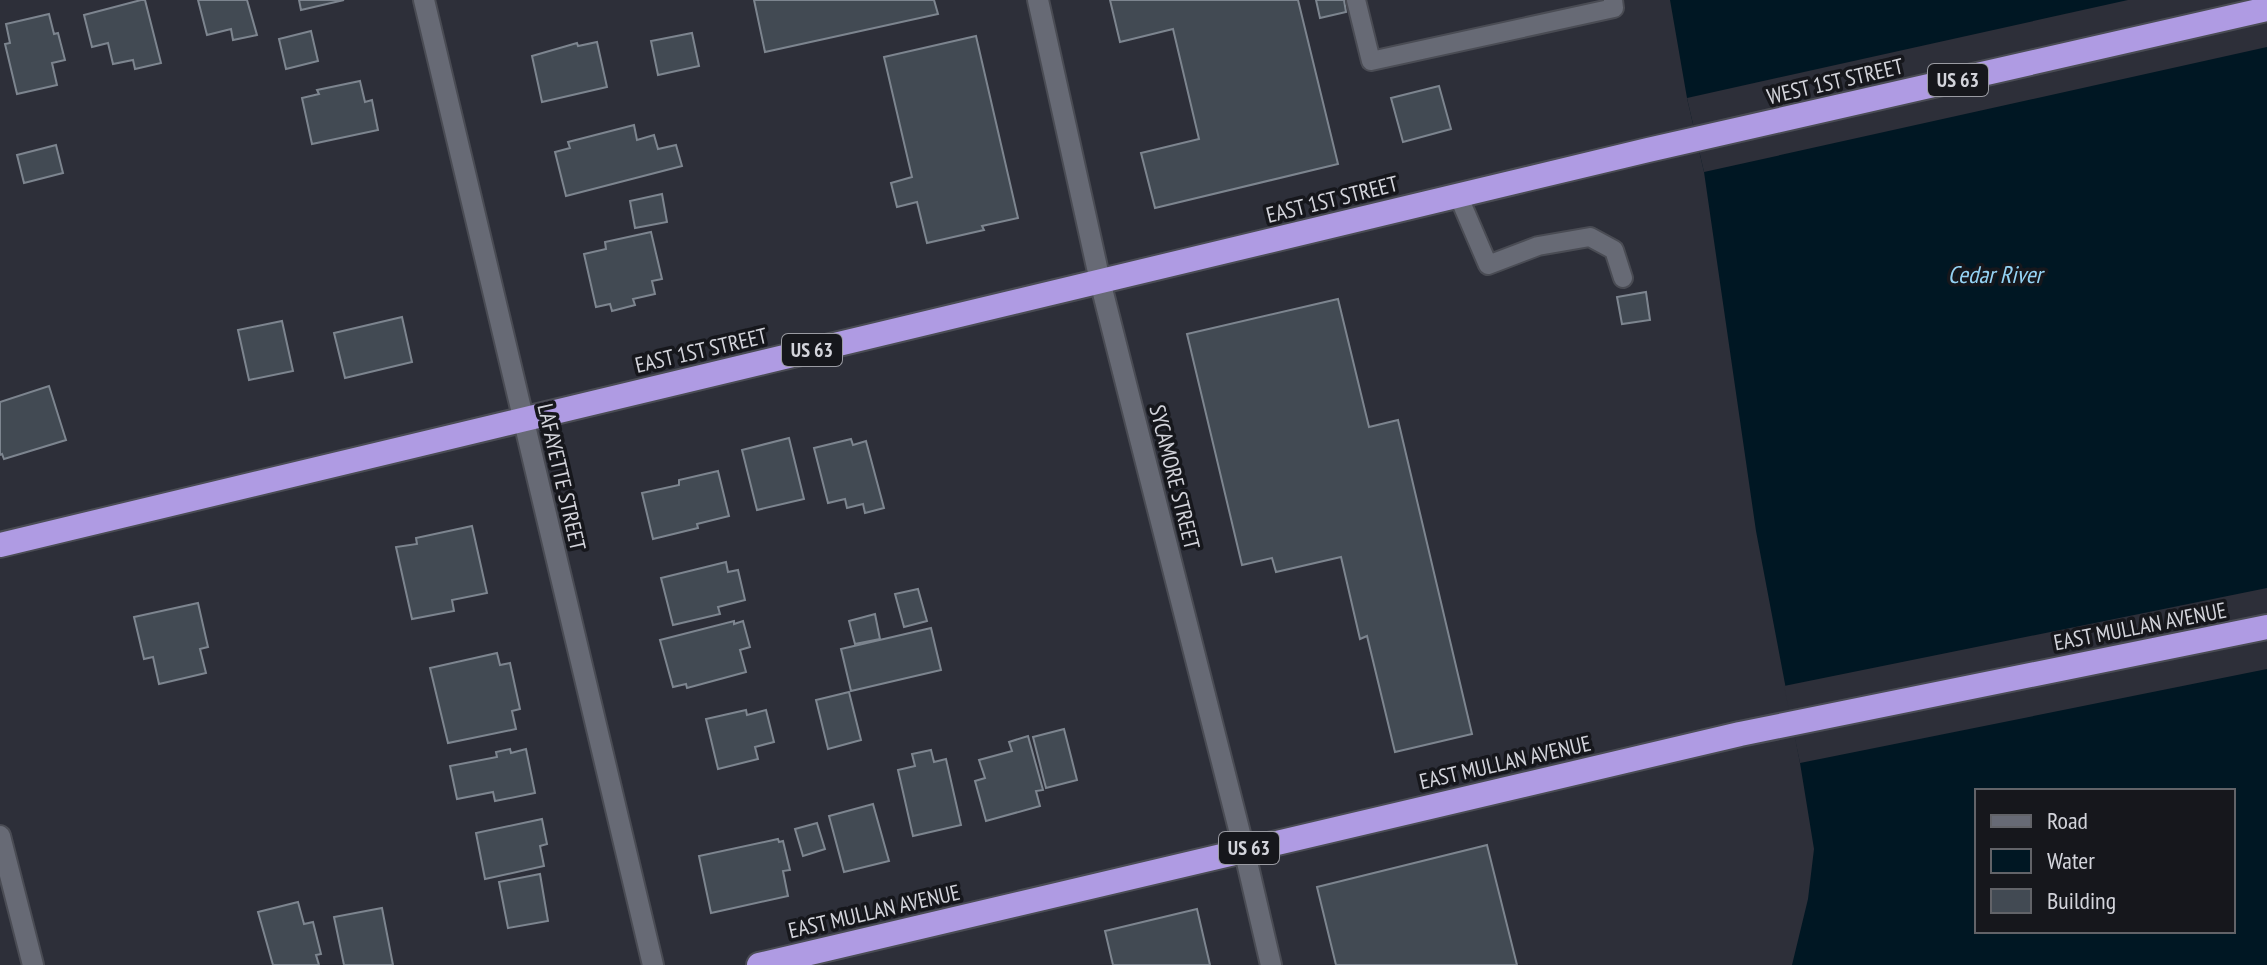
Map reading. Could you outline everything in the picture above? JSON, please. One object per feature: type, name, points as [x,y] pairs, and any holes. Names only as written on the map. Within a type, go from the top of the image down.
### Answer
[{"type":"highway","name":"WEST 1ST STREET","points":[[1648,150],[2267,9]]},
{"type":"highway","name":"EAST 1ST STREET","points":[[0,545],[1648,150]]},
{"type":"highway","name":"EAST MULLAN AVENUE","points":[[759,965],[1740,734],[2267,627]]},
{"type":"street","name":"LAFAYETTE STREET","points":[[424,0],[653,965]]},
{"type":"street","name":"SYCAMORE STREET","points":[[1038,0],[1100,281],[1271,965]]},
{"type":"street","points":[[0,836],[33,965]]},
{"type":"lane","points":[[1356,0],[1371,61],[1614,8],[1613,0]]},
{"type":"lane","points":[[1458,195],[1488,265],[1538,246],[1590,237],[1614,250],[1623,278]]},
{"type":"water","name":"Cedar River","points":[[1670,0],[2267,0],[2267,965],[1792,965],[1808,899],[1814,849],[1756,531],[1704,172]]},
{"type":"pier","points":[[2128,0],[2267,0],[2267,47],[1704,172],[1687,98]]},
{"type":"pier","points":[[2267,588],[2267,669],[1800,763],[1784,686]]},
{"type":"building","points":[[145,0],[161,63],[135,69],[133,60],[113,64],[108,43],[92,47],[84,15]]},
{"type":"building","points":[[198,0],[247,0],[257,35],[233,40],[231,29],[207,35]]},
{"type":"building","points":[[299,0],[344,0],[301,10]]},
{"type":"building","points":[[754,0],[934,0],[938,14],[765,52]]},
{"type":"building","points":[[1110,0],[1298,0],[1338,164],[1155,208],[1141,153],[1199,139],[1173,29],[1120,42]]},
{"type":"building","points":[[1316,0],[1344,0],[1346,12],[1320,18]]},
{"type":"building","points":[[49,14],[65,60],[52,63],[57,85],[17,94],[5,44],[10,43],[6,24]]},
{"type":"building","points":[[311,31],[318,61],[286,69],[279,39]]},
{"type":"building","points":[[692,33],[699,66],[658,75],[651,41]]},
{"type":"building","points":[[976,36],[1018,218],[982,226],[984,230],[927,243],[917,202],[897,207],[891,183],[912,177],[884,57]]},
{"type":"building","points":[[597,42],[607,87],[542,102],[532,56],[577,43],[578,46]]},
{"type":"building","points":[[360,81],[365,102],[372,100],[378,130],[312,144],[302,98],[319,94],[317,90]]},
{"type":"building","points":[[1439,86],[1451,129],[1403,142],[1391,98]]},
{"type":"building","points":[[634,125],[637,140],[654,135],[658,149],[676,145],[682,166],[566,196],[555,152],[570,148],[568,142]]},
{"type":"building","points":[[56,145],[63,173],[24,183],[17,155]]},
{"type":"building","points":[[662,194],[667,222],[635,228],[630,201]]},
{"type":"building","points":[[651,232],[662,279],[652,281],[655,294],[633,299],[635,305],[612,311],[610,304],[596,307],[584,254],[606,249],[605,242]]},
{"type":"building","points":[[1646,292],[1650,320],[1622,324],[1617,297]]},
{"type":"building","points":[[1338,299],[1369,427],[1398,420],[1472,734],[1395,752],[1367,636],[1360,639],[1341,557],[1276,572],[1272,558],[1242,565],[1187,334]]},
{"type":"building","points":[[402,317],[412,362],[345,378],[334,333]]},
{"type":"building","points":[[282,321],[293,371],[249,380],[238,330]]},
{"type":"building","points":[[49,386],[66,440],[4,459],[0,455],[0,402]]},
{"type":"building","points":[[789,438],[804,499],[757,510],[742,450]]},
{"type":"building","points":[[851,439],[853,445],[866,441],[884,508],[865,513],[863,504],[847,508],[845,499],[828,503],[814,448]]},
{"type":"building","points":[[718,471],[729,516],[697,524],[698,528],[653,539],[642,493],[679,485],[679,480]]},
{"type":"building","points":[[472,526],[487,593],[452,600],[454,611],[412,619],[396,547],[417,544],[416,538]]},
{"type":"building","points":[[726,562],[728,572],[738,570],[745,600],[718,607],[720,614],[673,625],[661,578]]},
{"type":"building","points":[[918,589],[927,621],[904,627],[895,594]]},
{"type":"building","points":[[198,603],[208,647],[200,649],[206,673],[159,684],[153,657],[144,659],[134,617]]},
{"type":"building","points":[[875,614],[880,639],[855,644],[849,621]]},
{"type":"building","points":[[734,621],[734,624],[743,621],[750,647],[740,650],[746,672],[687,688],[686,684],[673,687],[660,640]]},
{"type":"building","points":[[931,628],[941,670],[851,691],[841,649]]},
{"type":"building","points":[[497,653],[500,665],[510,663],[520,709],[512,711],[516,729],[448,743],[430,668]]},
{"type":"building","points":[[849,692],[861,740],[828,749],[816,700]]},
{"type":"building","points":[[746,710],[747,715],[766,710],[774,742],[755,747],[758,759],[718,769],[706,719]]},
{"type":"building","points":[[1064,729],[1077,780],[1046,788],[1033,737]]},
{"type":"building","points":[[1028,736],[1043,790],[1036,791],[1040,806],[986,821],[975,781],[985,778],[979,760],[1012,751],[1009,742]]},
{"type":"building","points":[[510,749],[511,753],[526,749],[535,793],[495,801],[493,792],[457,799],[450,766],[497,757],[496,752]]},
{"type":"building","points":[[931,750],[934,762],[946,759],[961,825],[913,836],[898,770],[915,766],[912,754]]},
{"type":"building","points":[[873,804],[889,861],[844,872],[829,816]]},
{"type":"building","points":[[542,819],[547,844],[540,846],[544,866],[485,879],[476,833]]},
{"type":"building","points":[[817,823],[825,849],[803,856],[795,829]]},
{"type":"building","points":[[778,839],[779,842],[783,841],[790,870],[783,871],[788,896],[711,913],[699,856]]},
{"type":"building","points":[[1487,845],[1517,965],[1336,965],[1317,887]]},
{"type":"building","points":[[540,874],[548,921],[508,928],[499,882]]},
{"type":"building","points":[[298,902],[304,924],[313,922],[321,954],[316,955],[319,965],[273,965],[258,912]]},
{"type":"building","points":[[382,908],[393,965],[344,965],[334,917]]},
{"type":"building","points":[[1197,909],[1210,965],[1113,965],[1105,931]]}]
